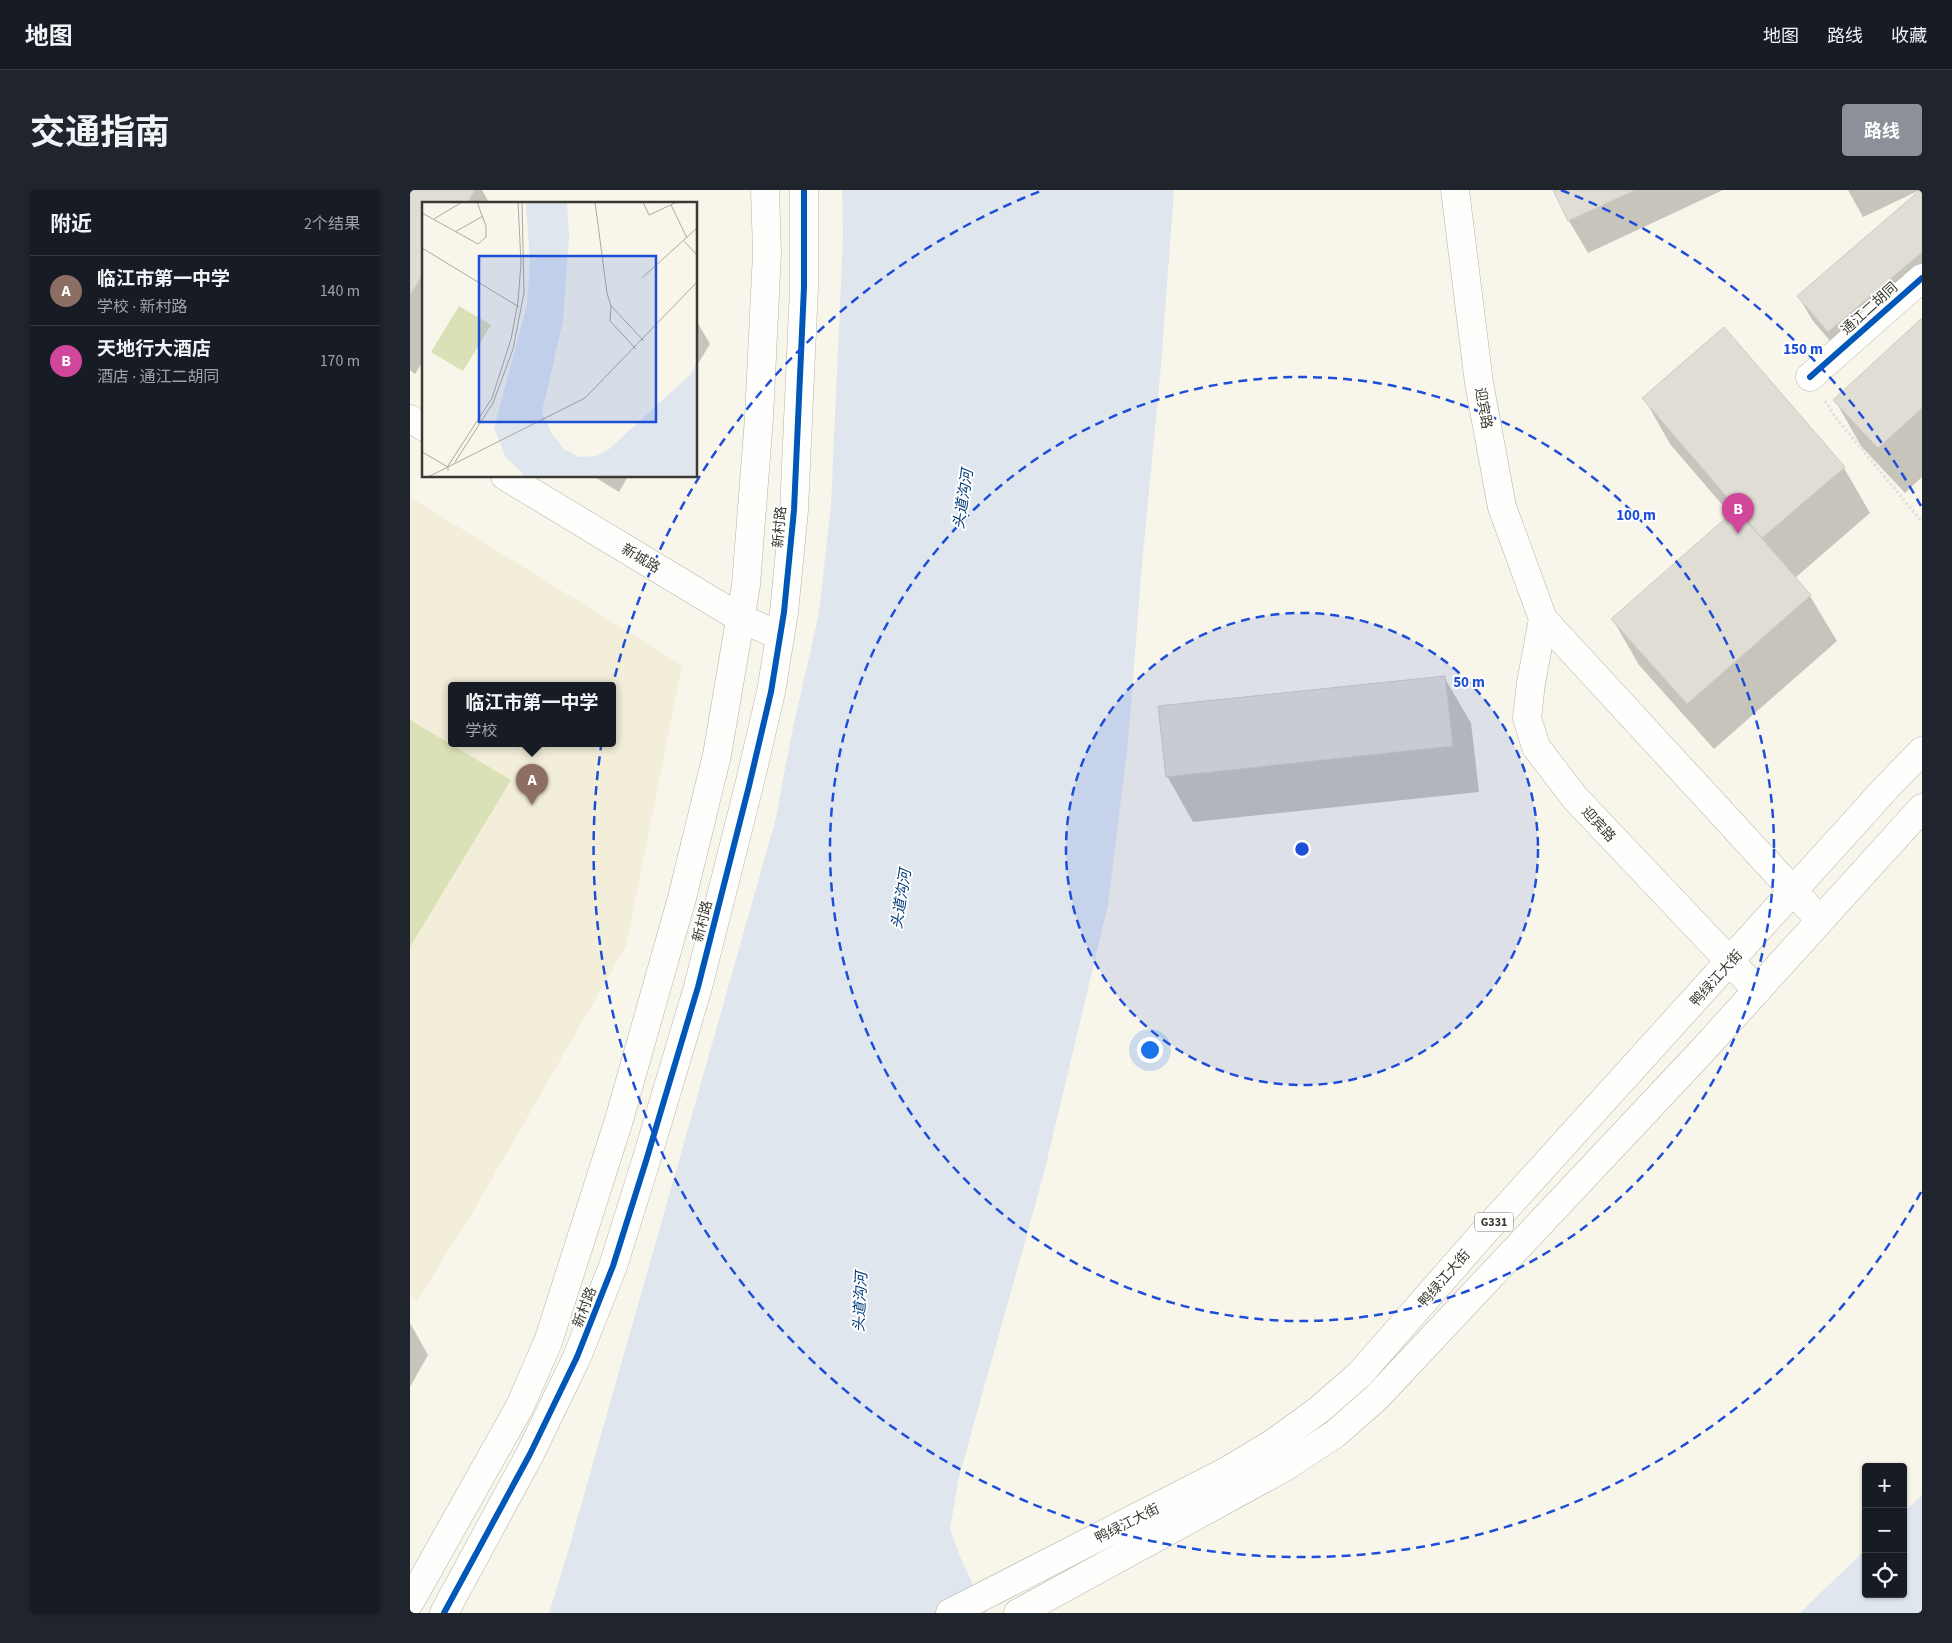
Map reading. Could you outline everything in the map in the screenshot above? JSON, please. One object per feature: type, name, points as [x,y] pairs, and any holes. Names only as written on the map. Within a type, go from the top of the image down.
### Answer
[{"type":"main road","name":"新村路","points":[[410,1602],[519,1408],[548,1342],[619,1120],[682,898],[717,755],[746,585],[759,418],[767,252],[765,190]]},
{"type":"main road","name":"新村路","points":[[444,1613],[530,1454],[577,1357],[613,1266],[698,987],[758,748],[771,692],[780,636],[794,510],[804,287],[804,190]]},
{"type":"main road","name":"迎宾路","points":[[1454,190],[1479,383],[1502,507],[1543,619],[1820,920]]},
{"type":"main road","name":"通江二胡同","points":[[1810,377],[1922,278]]},
{"type":"main road","points":[[410,419],[422,426]]},
{"type":"main road","name":"新城路","points":[[508,478],[740,618],[780,636]]},
{"type":"main road","name":"迎宾路","points":[[1543,619],[1531,683],[1528,718],[1536,747],[1574,798],[1757,990]]},
{"type":"main road","name":"鸭绿江大街","points":[[950,1613],[1227,1471],[1272,1444],[1320,1409],[1360,1374],[1478,1239],[1794,892],[1886,788],[1922,751]]},
{"type":"main road","name":"鸭绿江大街","points":[[1018,1613],[1285,1467],[1335,1434],[1420,1353],[1696,1058],[1922,808]]},
{"type":"path","points":[[1810,377],[1836,418],[1922,522]]},
{"type":"shaded area","points":[[410,497],[682,665],[626,946],[475,1208],[417,1301],[410,1297]]},
{"type":"green space","points":[[410,720],[448,743],[448,747],[455,747],[511,780],[410,947]]},
{"type":"water","name":"头道沟河","points":[[842,190],[1174,190],[1161,366],[1142,564],[1128,743],[1108,905],[1043,1177],[959,1477],[950,1529],[961,1559],[987,1613],[549,1613],[775,822],[791,737],[819,613],[831,505],[843,237]]},
{"type":"water","points":[[1922,1495],[1922,1613],[1800,1613],[1862,1553],[1862,1598],[1907,1598],[1907,1509]]},
{"type":"building","points":[[410,190],[475,190],[468,202],[422,202],[422,276],[410,295]]},
{"type":"building","points":[[1553,190],[1635,190],[1568,221]]},
{"type":"building","points":[[1922,190],[1922,252],[1828,332],[1797,296]]},
{"type":"building","points":[[1922,318],[1922,408],[1878,448],[1833,400]]},
{"type":"building","points":[[1724,327],[1845,467],[1762,538],[1642,398]]},
{"type":"building","points":[[1736,509],[1811,595],[1687,704],[1611,619]]},
{"type":"building","points":[[1445,676],[1453,746],[1166,777],[1158,706]]},
{"type":"cycle path","points":[[444,1613],[530,1454],[577,1357],[613,1266],[698,987],[749,786],[771,692],[784,612],[794,510],[804,287],[804,190]]},
{"type":"cycle path","points":[[1810,377],[1922,278]]},
{"type":"place","name":"天地行大酒店","points":[[1738,534]]},
{"type":"place","name":"临江市第一中学","points":[[532,805]]}]
